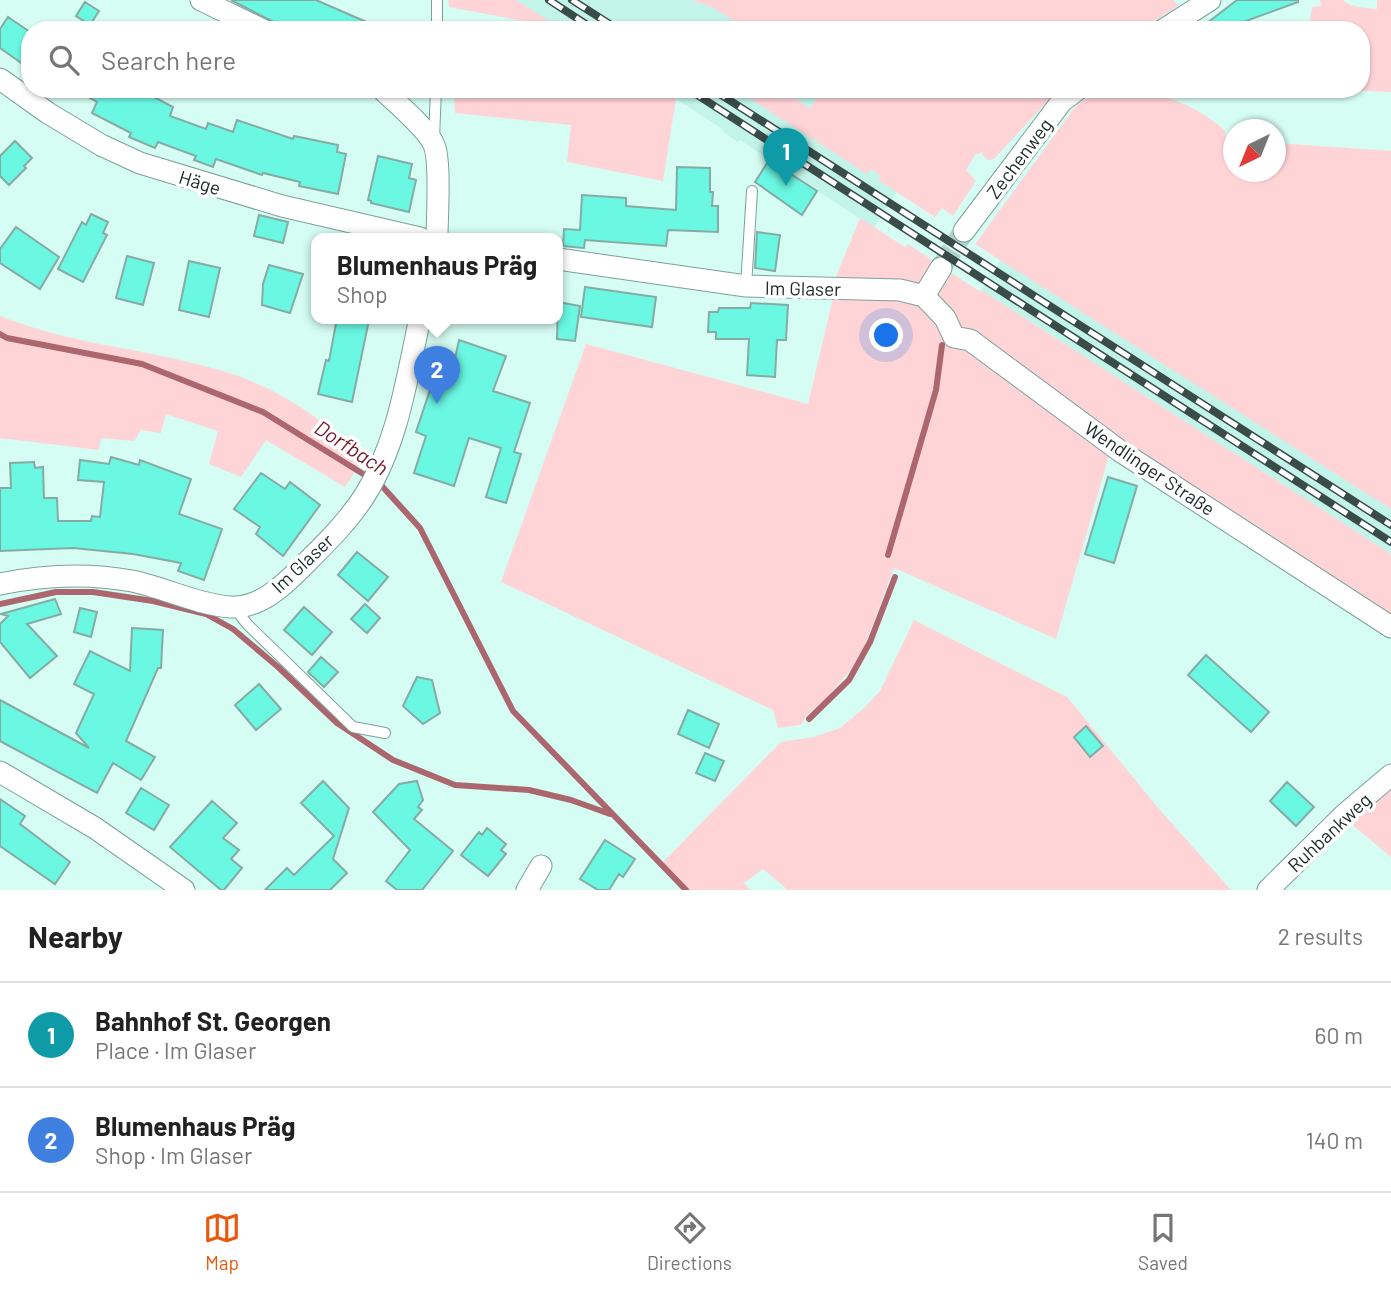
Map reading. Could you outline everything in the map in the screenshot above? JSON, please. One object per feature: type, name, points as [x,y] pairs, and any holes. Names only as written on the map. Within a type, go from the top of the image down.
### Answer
[{"type":"street","points":[[201,0],[244,21]]},
{"type":"street","points":[[1177,21],[1210,0]]},
{"type":"street","name":"Häge","points":[[0,79],[21,94]]},
{"type":"street","name":"Häge","points":[[27,98],[102,145],[140,163],[282,206],[398,233]]},
{"type":"street","points":[[391,98],[419,125],[434,145],[437,233]]},
{"type":"street","name":"Zechenweg","points":[[964,231],[1066,98]]},
{"type":"street","name":"Im Glaser","points":[[563,260],[746,286],[900,290],[924,296]]},
{"type":"street","points":[[924,296],[942,268]]},
{"type":"street","name":"Wendlinger Straße","points":[[924,296],[944,318],[954,337],[970,340],[1121,451],[1391,627]]},
{"type":"street","name":"Im Glaser","points":[[0,584],[71,575],[132,581],[217,605],[234,607],[260,601],[284,586],[348,519],[365,495],[380,465],[400,411],[419,324]]},
{"type":"street","points":[[0,772],[95,828],[184,890]]},
{"type":"street","name":"Ruhbankweg","points":[[1268,890],[1345,814],[1391,775]]},
{"type":"street","points":[[527,890],[541,866]]},
{"type":"lane","points":[[437,0],[437,21]]},
{"type":"lane","points":[[434,145],[436,98]]},
{"type":"lane","points":[[746,286],[752,191]]},
{"type":"lane","points":[[234,607],[247,624],[353,727],[385,733]]},
{"type":"shaded area","points":[[448,0],[516,0],[550,21],[524,21],[449,7]]},
{"type":"shaded area","points":[[516,0],[691,0],[714,8],[734,21],[550,21]]},
{"type":"shaded area","points":[[691,0],[1173,0],[1179,5],[1154,21],[734,21],[714,8]]},
{"type":"shaded area","points":[[1320,0],[1343,0],[1355,6],[1377,9],[1377,0],[1391,0],[1391,92],[1370,91],[1370,21],[1310,21],[1312,7],[1321,6]]},
{"type":"shaded area","points":[[454,98],[676,98],[663,181],[567,162],[571,125],[455,113]]},
{"type":"shaded area","points":[[675,98],[752,98],[867,173],[871,169],[881,176],[879,180],[897,192],[874,228],[740,140],[738,142],[723,132],[724,130]]},
{"type":"shaded area","points":[[749,98],[795,98],[810,109],[817,98],[1051,98],[994,159],[988,160],[983,152],[975,155],[966,170],[976,181],[953,216],[942,208],[935,217],[878,180],[881,176],[871,169],[867,174]]},
{"type":"shaded area","points":[[795,98],[817,98],[810,109]]},
{"type":"shaded area","points":[[1088,98],[1167,98],[1199,112],[1223,129],[1223,182],[1286,182],[1286,144],[1391,151],[1391,509],[975,244],[1078,103]]},
{"type":"shaded area","points":[[860,218],[905,247],[908,244],[981,290],[1391,554],[1391,631],[1110,452],[1056,639],[894,568],[864,648],[851,669],[828,697],[806,716],[801,725],[778,728],[773,710],[501,582],[586,344],[808,404],[835,279]]},
{"type":"shaded area","points":[[1001,260],[1391,509],[1391,554],[981,290]]},
{"type":"shaded area","points":[[0,316],[56,334],[172,358],[247,379],[301,408],[335,432],[363,459],[345,487],[266,440],[241,477],[209,464],[218,431],[166,414],[161,433],[141,430],[134,441],[101,438],[99,450],[0,438]]},
{"type":"shaded area","points":[[914,620],[1067,697],[1160,810],[1231,890],[788,890],[763,869],[744,883],[750,890],[686,890],[662,863],[781,742],[814,737],[840,728],[864,708],[880,691]]},
{"type":"shaded area","points":[[1391,764],[1391,857],[1337,810]]},
{"type":"building","points":[[231,0],[316,0],[364,21],[272,21]]},
{"type":"building","points":[[1237,0],[1298,0],[1246,21],[1210,21]]},
{"type":"building","points":[[85,2],[99,11],[93,21],[84,21],[76,16]]},
{"type":"building","points":[[8,17],[21,26],[21,63],[0,48],[0,29]]},
{"type":"building","points":[[90,98],[156,98],[173,107],[170,116],[206,129],[208,123],[233,132],[237,120],[293,139],[294,136],[338,145],[337,152],[346,154],[338,194],[299,186],[300,182],[263,173],[262,175],[216,159],[213,167],[194,160],[196,156],[158,142],[155,148],[129,137],[131,133],[92,113],[97,102]]},
{"type":"building","points":[[15,141],[32,158],[9,185],[0,176],[0,156]]},
{"type":"building","points":[[378,156],[412,164],[409,178],[416,180],[409,212],[368,200]]},
{"type":"building","points":[[769,160],[817,191],[802,215],[755,182]]},
{"type":"building","points":[[677,167],[710,168],[712,206],[718,206],[718,232],[668,230],[666,246],[585,240],[584,248],[563,246],[564,229],[580,230],[582,195],[626,198],[626,206],[676,210]]},
{"type":"building","points":[[91,214],[108,222],[103,233],[107,235],[83,282],[58,269],[82,222],[86,225]]},
{"type":"building","points":[[259,215],[288,222],[283,243],[254,236]]},
{"type":"building","points":[[16,227],[59,257],[40,289],[0,263],[0,249]]},
{"type":"building","points":[[757,232],[780,235],[775,271],[755,268]]},
{"type":"building","points":[[127,256],[154,263],[143,305],[116,298]]},
{"type":"building","points":[[189,261],[220,268],[209,317],[179,310]]},
{"type":"building","points":[[269,265],[303,274],[290,313],[262,305],[263,284]]},
{"type":"building","points":[[585,287],[656,297],[652,327],[581,317]]},
{"type":"building","points":[[563,303],[580,306],[575,341],[557,339],[557,324],[563,324]]},
{"type":"building","points":[[751,303],[788,305],[786,340],[777,340],[775,377],[747,375],[749,339],[716,339],[716,332],[708,332],[709,312],[718,312],[719,308],[750,308]]},
{"type":"building","points":[[336,324],[368,324],[352,402],[318,394],[326,360],[329,361]]},
{"type":"building","points":[[459,340],[506,356],[493,391],[530,403],[514,452],[521,454],[506,503],[486,497],[501,448],[469,438],[454,486],[414,473],[426,436],[416,432],[436,372],[451,377]]},
{"type":"building","points":[[111,457],[139,465],[140,460],[191,479],[179,514],[222,529],[204,580],[178,571],[181,563],[133,554],[73,548],[0,551],[0,488],[11,488],[10,463],[34,462],[35,468],[43,467],[44,498],[57,498],[58,521],[91,521],[92,516],[100,517],[104,482],[78,480],[80,460],[109,464]]},
{"type":"building","points":[[261,473],[285,489],[290,482],[320,505],[283,556],[256,534],[260,527],[234,509]]},
{"type":"building","points":[[1108,477],[1137,486],[1114,563],[1085,554]]},
{"type":"building","points":[[357,552],[388,577],[368,601],[338,575]]},
{"type":"building","points":[[55,599],[61,614],[27,624],[57,656],[30,678],[0,642],[0,624],[8,616],[1,614]]},
{"type":"building","points":[[365,604],[380,618],[367,633],[351,619]]},
{"type":"building","points":[[304,607],[332,632],[312,655],[284,630]]},
{"type":"building","points":[[80,608],[97,612],[91,637],[74,632]]},
{"type":"building","points":[[132,628],[163,630],[161,668],[158,668],[126,741],[155,757],[141,780],[113,763],[97,793],[0,741],[0,700],[89,748],[76,733],[94,694],[74,684],[90,651],[130,671]]},
{"type":"building","points":[[1206,655],[1269,712],[1251,732],[1188,675]]},
{"type":"building","points":[[321,657],[338,672],[324,687],[308,672]]},
{"type":"building","points":[[417,677],[432,680],[440,713],[423,724],[403,706]]},
{"type":"building","points":[[259,684],[281,709],[256,730],[235,705]]},
{"type":"building","points":[[688,710],[719,724],[709,748],[678,734]]},
{"type":"building","points":[[1086,726],[1103,746],[1090,757],[1074,737]]},
{"type":"building","points":[[705,753],[724,761],[715,781],[696,773]]},
{"type":"building","points":[[323,781],[349,808],[333,859],[347,873],[330,890],[265,890],[287,868],[294,875],[334,836],[301,803]]},
{"type":"building","points":[[417,781],[423,800],[418,807],[422,810],[414,819],[453,851],[422,890],[397,890],[386,881],[410,850],[373,812],[399,784]]},
{"type":"building","points":[[1287,782],[1314,807],[1296,826],[1270,801]]},
{"type":"building","points":[[141,788],[169,805],[154,830],[126,813]]},
{"type":"building","points":[[0,799],[25,816],[20,824],[70,862],[55,884],[0,846]]},
{"type":"building","points":[[212,801],[237,823],[223,838],[239,850],[231,859],[242,868],[224,890],[170,847]]},
{"type":"building","points":[[487,828],[506,844],[501,850],[506,854],[488,876],[461,855],[479,832],[482,835]]},
{"type":"building","points":[[605,840],[635,859],[623,877],[619,874],[609,890],[598,890],[580,879]]},
{"type":"waterway","name":"Dorfbach","points":[[0,334],[7,338],[142,364],[263,412],[381,485],[420,528],[513,711],[686,890]]},
{"type":"waterway","points":[[888,555],[936,390],[942,345]]},
{"type":"waterway","points":[[809,719],[849,680],[870,642],[895,577]]},
{"type":"waterway","name":"Dorfbach","points":[[0,604],[56,592],[93,592],[153,601],[206,614],[233,629],[337,723],[393,760],[455,785],[529,790],[571,800],[610,814]]},
{"type":"tunnel","points":[[941,268],[964,231]]},
{"type":"railway","points":[[549,0],[581,21]]},
{"type":"railway","points":[[572,0],[605,21]]},
{"type":"railway","points":[[702,98],[1391,542]]},
{"type":"railway","points":[[726,98],[1391,525]]},
{"type":"place","name":"Bahnhof St. Georgen","points":[[786,186]]},
{"type":"place","name":"Blumenhaus Präg","points":[[437,404]]}]
